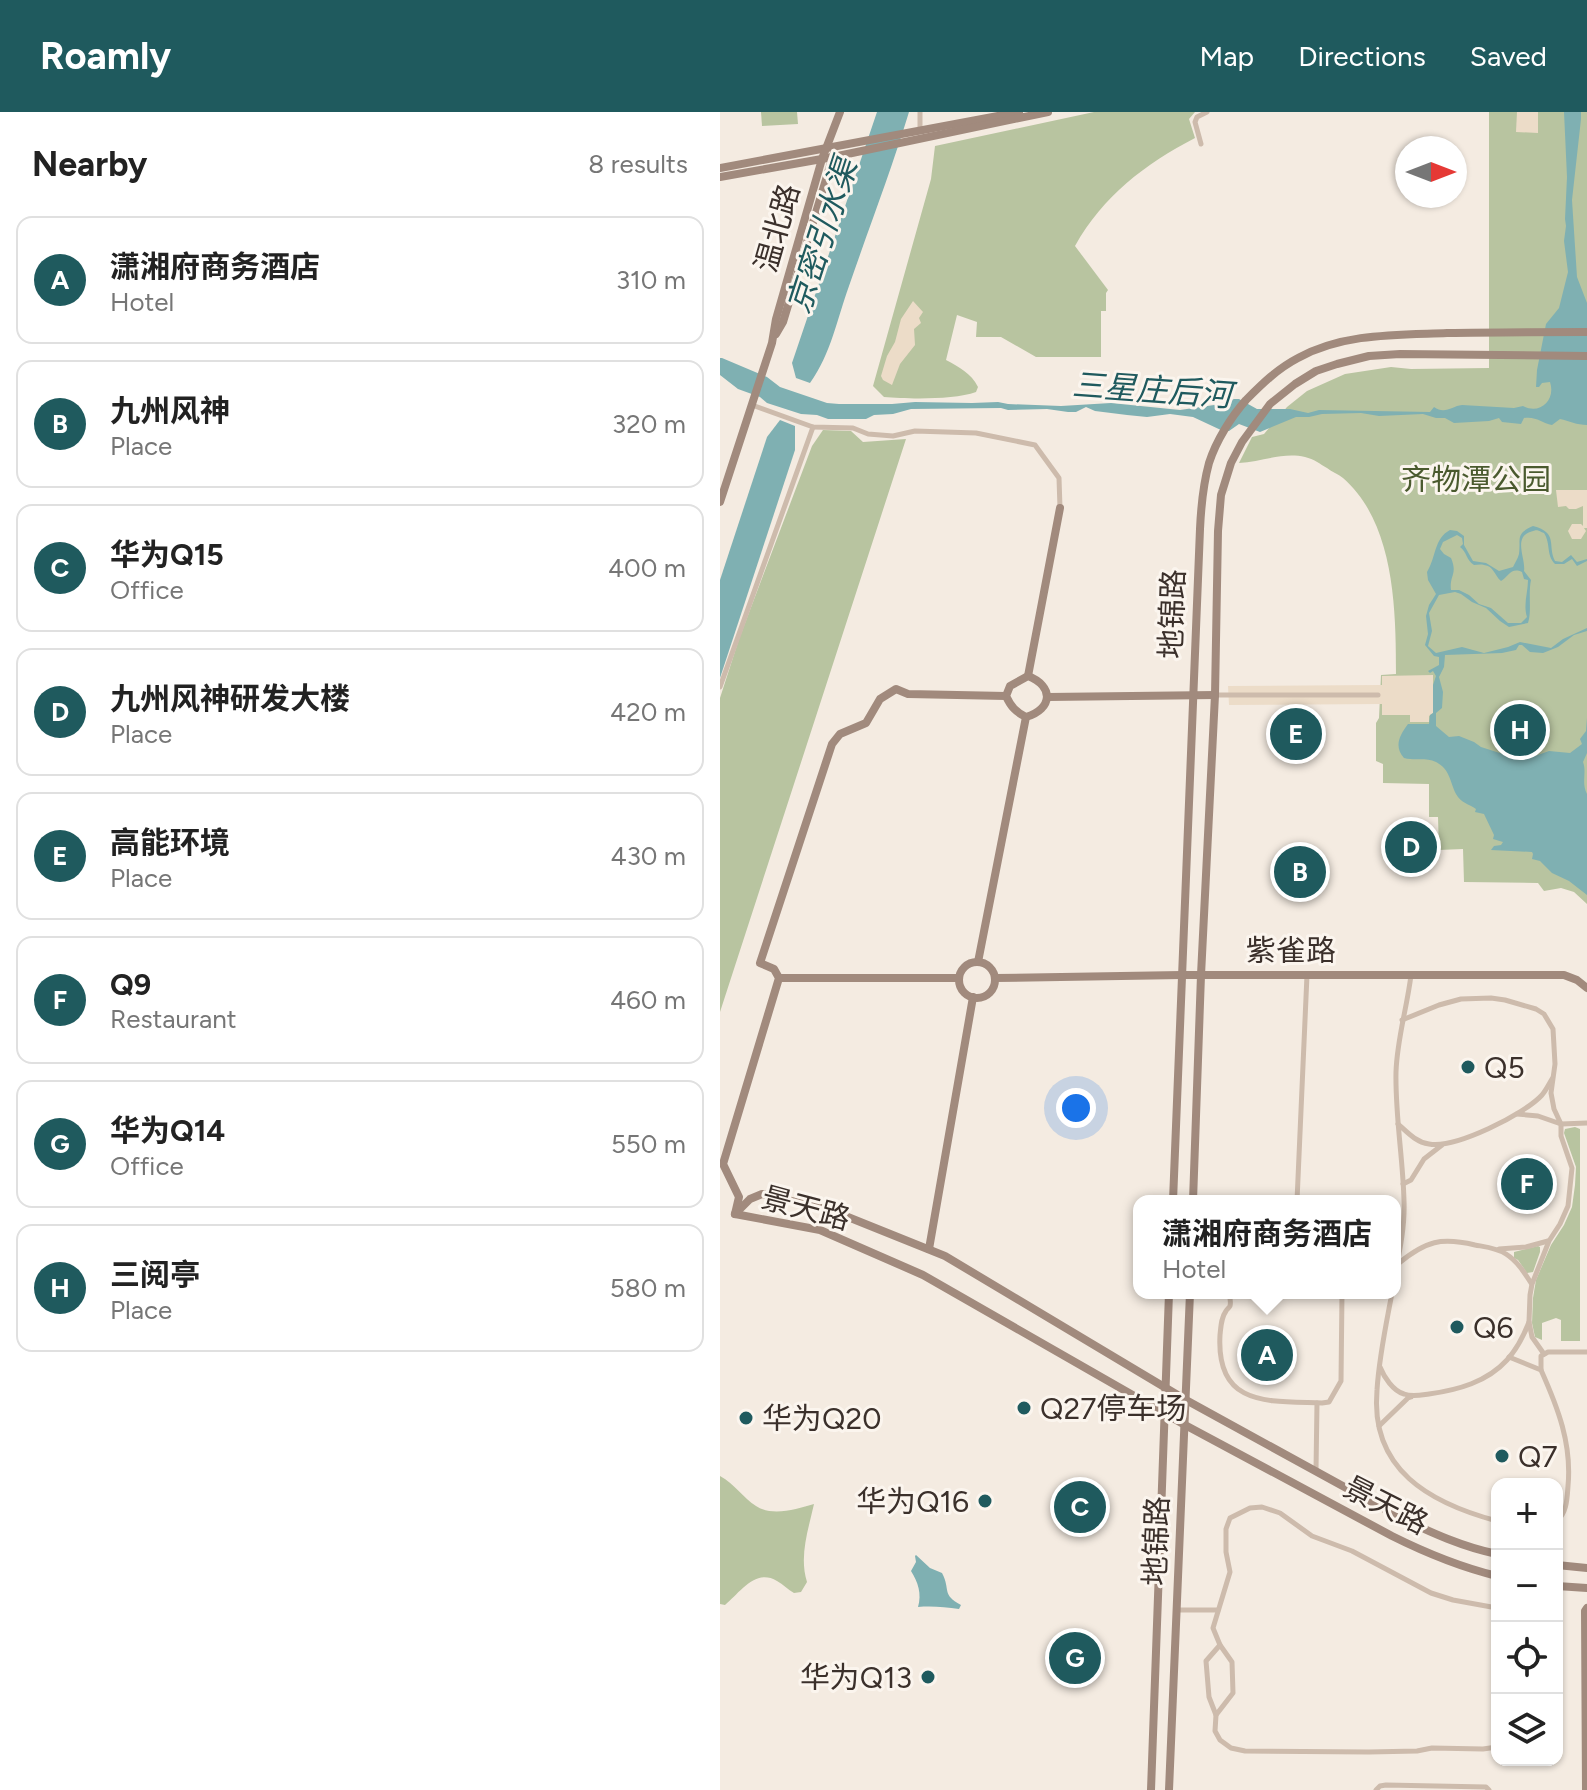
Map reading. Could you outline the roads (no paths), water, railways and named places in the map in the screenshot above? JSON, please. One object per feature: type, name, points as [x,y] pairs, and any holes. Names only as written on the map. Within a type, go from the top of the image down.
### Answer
[{"type":"street","name":"温北路","points":[[720,502],[772,343],[783,322],[833,157],[831,148],[840,112]]},
{"type":"street","points":[[920,112],[920,130]]},
{"type":"street","points":[[906,137],[920,130],[1019,112]]},
{"type":"street","points":[[720,177],[833,157],[850,149],[906,137],[1048,112]]},
{"type":"street","points":[[1201,144],[1195,122],[1197,117],[1207,112]]},
{"type":"street","name":"温北路","points":[[772,343],[776,319],[822,159],[831,148]]},
{"type":"street","points":[[720,168],[831,148],[850,149]]},
{"type":"street","name":"地锦路","points":[[1173,1195],[1202,495],[1210,461],[1219,442],[1237,411],[1271,375],[1299,357],[1327,346],[1348,340],[1400,334],[1587,332]]},
{"type":"street","name":"地锦路","points":[[1193,1195],[1215,695],[1219,508],[1231,463],[1270,404],[1316,371],[1337,364],[1369,356],[1400,354],[1587,356]]},
{"type":"street","points":[[753,401],[813,427],[853,428],[868,434],[893,436],[915,431],[976,433],[1035,445],[1059,478],[1060,508],[1028,676]]},
{"type":"street","points":[[720,687],[813,427]]},
{"type":"street","points":[[1028,676],[1045,687],[1048,697],[1036,714],[1026,717],[1010,706],[1006,696],[1010,686],[1028,676]]},
{"type":"street","points":[[735,1214],[739,1197],[723,1164],[779,978],[774,969],[760,963],[832,744],[840,734],[866,723],[880,699],[896,689],[908,694],[1006,696]]},
{"type":"street","points":[[1048,697],[1378,695]]},
{"type":"street","points":[[978,962],[1026,717]]},
{"type":"street","points":[[978,962],[990,967],[995,978],[989,993],[973,997],[961,988],[959,978],[963,968],[978,962]]},
{"type":"street","points":[[1297,1195],[1307,974]]},
{"type":"street","points":[[1401,1241],[1404,1203],[1396,1070],[1412,974]]},
{"type":"street","name":"紫雀路","points":[[995,978],[1564,975],[1586,987]]},
{"type":"street","points":[[779,978],[959,978]]},
{"type":"street","points":[[929,1249],[973,997]]},
{"type":"street","points":[[1402,1020],[1461,999],[1505,1000],[1536,1009],[1544,1014],[1553,1029],[1555,1064],[1551,1093],[1572,1168],[1572,1179],[1568,1206],[1549,1241],[1532,1284],[1529,1322],[1532,1337],[1544,1354]]},
{"type":"street","points":[[1398,1123],[1418,1140],[1439,1145],[1447,1143],[1517,1114],[1542,1095],[1552,1078]]},
{"type":"street","points":[[1517,1114],[1538,1116],[1561,1124],[1587,1123]]},
{"type":"street","points":[[1403,1184],[1411,1180],[1433,1150],[1447,1143]]},
{"type":"street","name":"景天路","points":[[735,1214],[750,1199],[762,1194],[833,1211],[945,1256],[1186,1400],[1316,1471],[1431,1533],[1491,1552]]},
{"type":"street","name":"景天路","points":[[735,1214],[820,1230],[894,1261],[945,1286],[1185,1425],[1423,1551],[1491,1574]]},
{"type":"street","points":[[1401,1261],[1424,1246],[1446,1240],[1497,1249],[1526,1247],[1549,1241]]},
{"type":"street","points":[[1497,1249],[1513,1260],[1532,1284]]},
{"type":"street","name":"地锦路","points":[[1151,1790],[1169,1299]]},
{"type":"street","name":"地锦路","points":[[1169,1790],[1190,1299]]},
{"type":"street","points":[[1229,1299],[1230,1307],[1221,1320],[1220,1355],[1226,1376],[1233,1385],[1242,1393],[1268,1401],[1317,1403],[1329,1402],[1341,1381],[1342,1299]]},
{"type":"street","points":[[1391,1299],[1376,1393],[1379,1426],[1386,1451],[1400,1471],[1424,1491],[1491,1519]]},
{"type":"street","points":[[1379,1426],[1408,1398],[1458,1390],[1488,1375],[1509,1357],[1529,1322]]},
{"type":"street","points":[[1563,1515],[1569,1478],[1567,1446],[1561,1418],[1540,1362],[1541,1356],[1548,1352],[1587,1352]]},
{"type":"street","points":[[1509,1357],[1541,1370]]},
{"type":"street","points":[[1380,1366],[1397,1390],[1416,1396]]},
{"type":"street","points":[[1316,1471],[1317,1403]]},
{"type":"street","points":[[1216,1715],[1233,1693],[1232,1662],[1213,1628],[1230,1572],[1226,1552],[1227,1523],[1230,1518],[1250,1508],[1262,1507],[1280,1513],[1312,1536],[1352,1551],[1431,1593],[1491,1607]]},
{"type":"street","points":[[1563,1566],[1587,1568]]},
{"type":"street","points":[[1563,1586],[1587,1588]]},
{"type":"street","points":[[1586,1790],[1587,1608]]},
{"type":"street","points":[[1177,1610],[1218,1610]]},
{"type":"street","points":[[1220,1645],[1206,1661],[1209,1697],[1216,1715],[1215,1731],[1220,1740],[1231,1748],[1245,1751],[1417,1751],[1491,1748]]},
{"type":"street","points":[[1376,1790],[1386,1785],[1486,1787],[1489,1790]]},
{"type":"water","points":[[877,112],[909,112],[828,348],[810,383],[796,378],[792,363]]},
{"type":"water","points":[[1564,112],[1581,112],[1572,200],[1577,277],[1587,303],[1587,425],[1560,419],[1552,425],[1528,418],[1524,418],[1521,424],[1502,422],[1499,418],[1454,423],[1423,414],[1379,416],[1361,413],[1296,417],[1260,432],[1239,424],[1229,431],[1223,431],[1193,417],[1170,414],[1147,417],[1095,411],[1086,407],[1076,412],[1001,408],[911,409],[866,419],[828,419],[767,403],[738,389],[720,375],[722,358],[767,377],[780,387],[839,404],[998,402],[1061,406],[1111,403],[1180,410],[1239,399],[1257,409],[1290,409],[1308,413],[1319,410],[1430,412],[1434,407],[1445,410],[1462,405],[1535,409],[1545,404],[1551,395],[1550,382],[1536,387],[1537,370],[1546,324],[1559,308],[1568,272],[1564,241],[1567,177]]},
{"type":"water","points":[[780,420],[795,426],[795,450],[720,678],[720,580],[767,437]]},
{"type":"water","points":[[1533,526],[1549,536],[1555,561],[1562,562],[1571,555],[1577,562],[1587,561],[1577,566],[1572,559],[1564,564],[1555,564],[1544,533],[1537,530],[1530,532],[1521,544],[1524,571],[1531,580],[1528,623],[1509,627],[1486,608],[1461,594],[1439,595],[1429,613],[1432,631],[1428,646],[1436,653],[1462,647],[1484,653],[1520,642],[1551,648],[1563,639],[1587,628],[1587,631],[1543,653],[1530,652],[1519,645],[1516,650],[1502,653],[1445,655],[1439,677],[1443,692],[1442,708],[1436,713],[1436,726],[1449,737],[1459,736],[1509,756],[1535,756],[1549,751],[1570,753],[1582,744],[1580,739],[1586,731],[1587,718],[1587,753],[1583,762],[1587,794],[1587,895],[1552,873],[1540,861],[1532,859],[1532,852],[1491,850],[1503,842],[1493,839],[1484,814],[1475,812],[1476,809],[1458,797],[1444,768],[1432,761],[1404,758],[1398,746],[1408,724],[1429,724],[1433,713],[1436,676],[1433,671],[1428,671],[1439,665],[1439,657],[1434,656],[1425,645],[1428,634],[1426,616],[1436,594],[1427,572],[1441,538],[1450,530],[1457,531],[1464,536],[1464,545],[1473,561],[1486,563],[1499,571],[1513,567],[1519,554],[1520,537]],"holes":[[[1457,535],[1462,538],[1460,547],[1474,565],[1490,567],[1501,581],[1515,571],[1522,572],[1524,579],[1528,580],[1527,617],[1521,623],[1508,623],[1469,595],[1451,590],[1453,563],[1440,549],[1443,542]]]},
{"type":"water","points":[[916,1555],[930,1568],[942,1573],[949,1595],[961,1605],[959,1609],[918,1607],[919,1588],[911,1571]]},
{"type":"place","name":"三阅亭","points":[[1520,730]]},
{"type":"place","name":"高能环境","points":[[1296,734]]},
{"type":"place","name":"九州风神研发大楼","points":[[1411,847]]},
{"type":"place","name":"九州风神","points":[[1300,872]]},
{"type":"place","name":"Q5","points":[[1468,1067]]},
{"type":"place","name":"Q9","points":[[1527,1184]]},
{"type":"place","name":"Q6","points":[[1457,1327]]},
{"type":"place","name":"潇湘府商务酒店","points":[[1267,1355]]},
{"type":"place","name":"Q27停车场","points":[[1024,1408]]},
{"type":"place","name":"华为Q20","points":[[746,1418]]},
{"type":"place","name":"Q7","points":[[1502,1456]]},
{"type":"place","name":"华为Q16","points":[[985,1501]]},
{"type":"place","name":"华为Q15","points":[[1080,1507]]},
{"type":"place","name":"华为Q14","points":[[1075,1658]]},
{"type":"place","name":"华为Q13","points":[[928,1677]]},
{"type":"water label","name":"京密引水渠","points":[[822,236]]},
{"type":"water label","name":"三星庄后河","points":[[1152,390]]},
{"type":"park label","name":"齐物潭公园","points":[[1476,479]]}]
